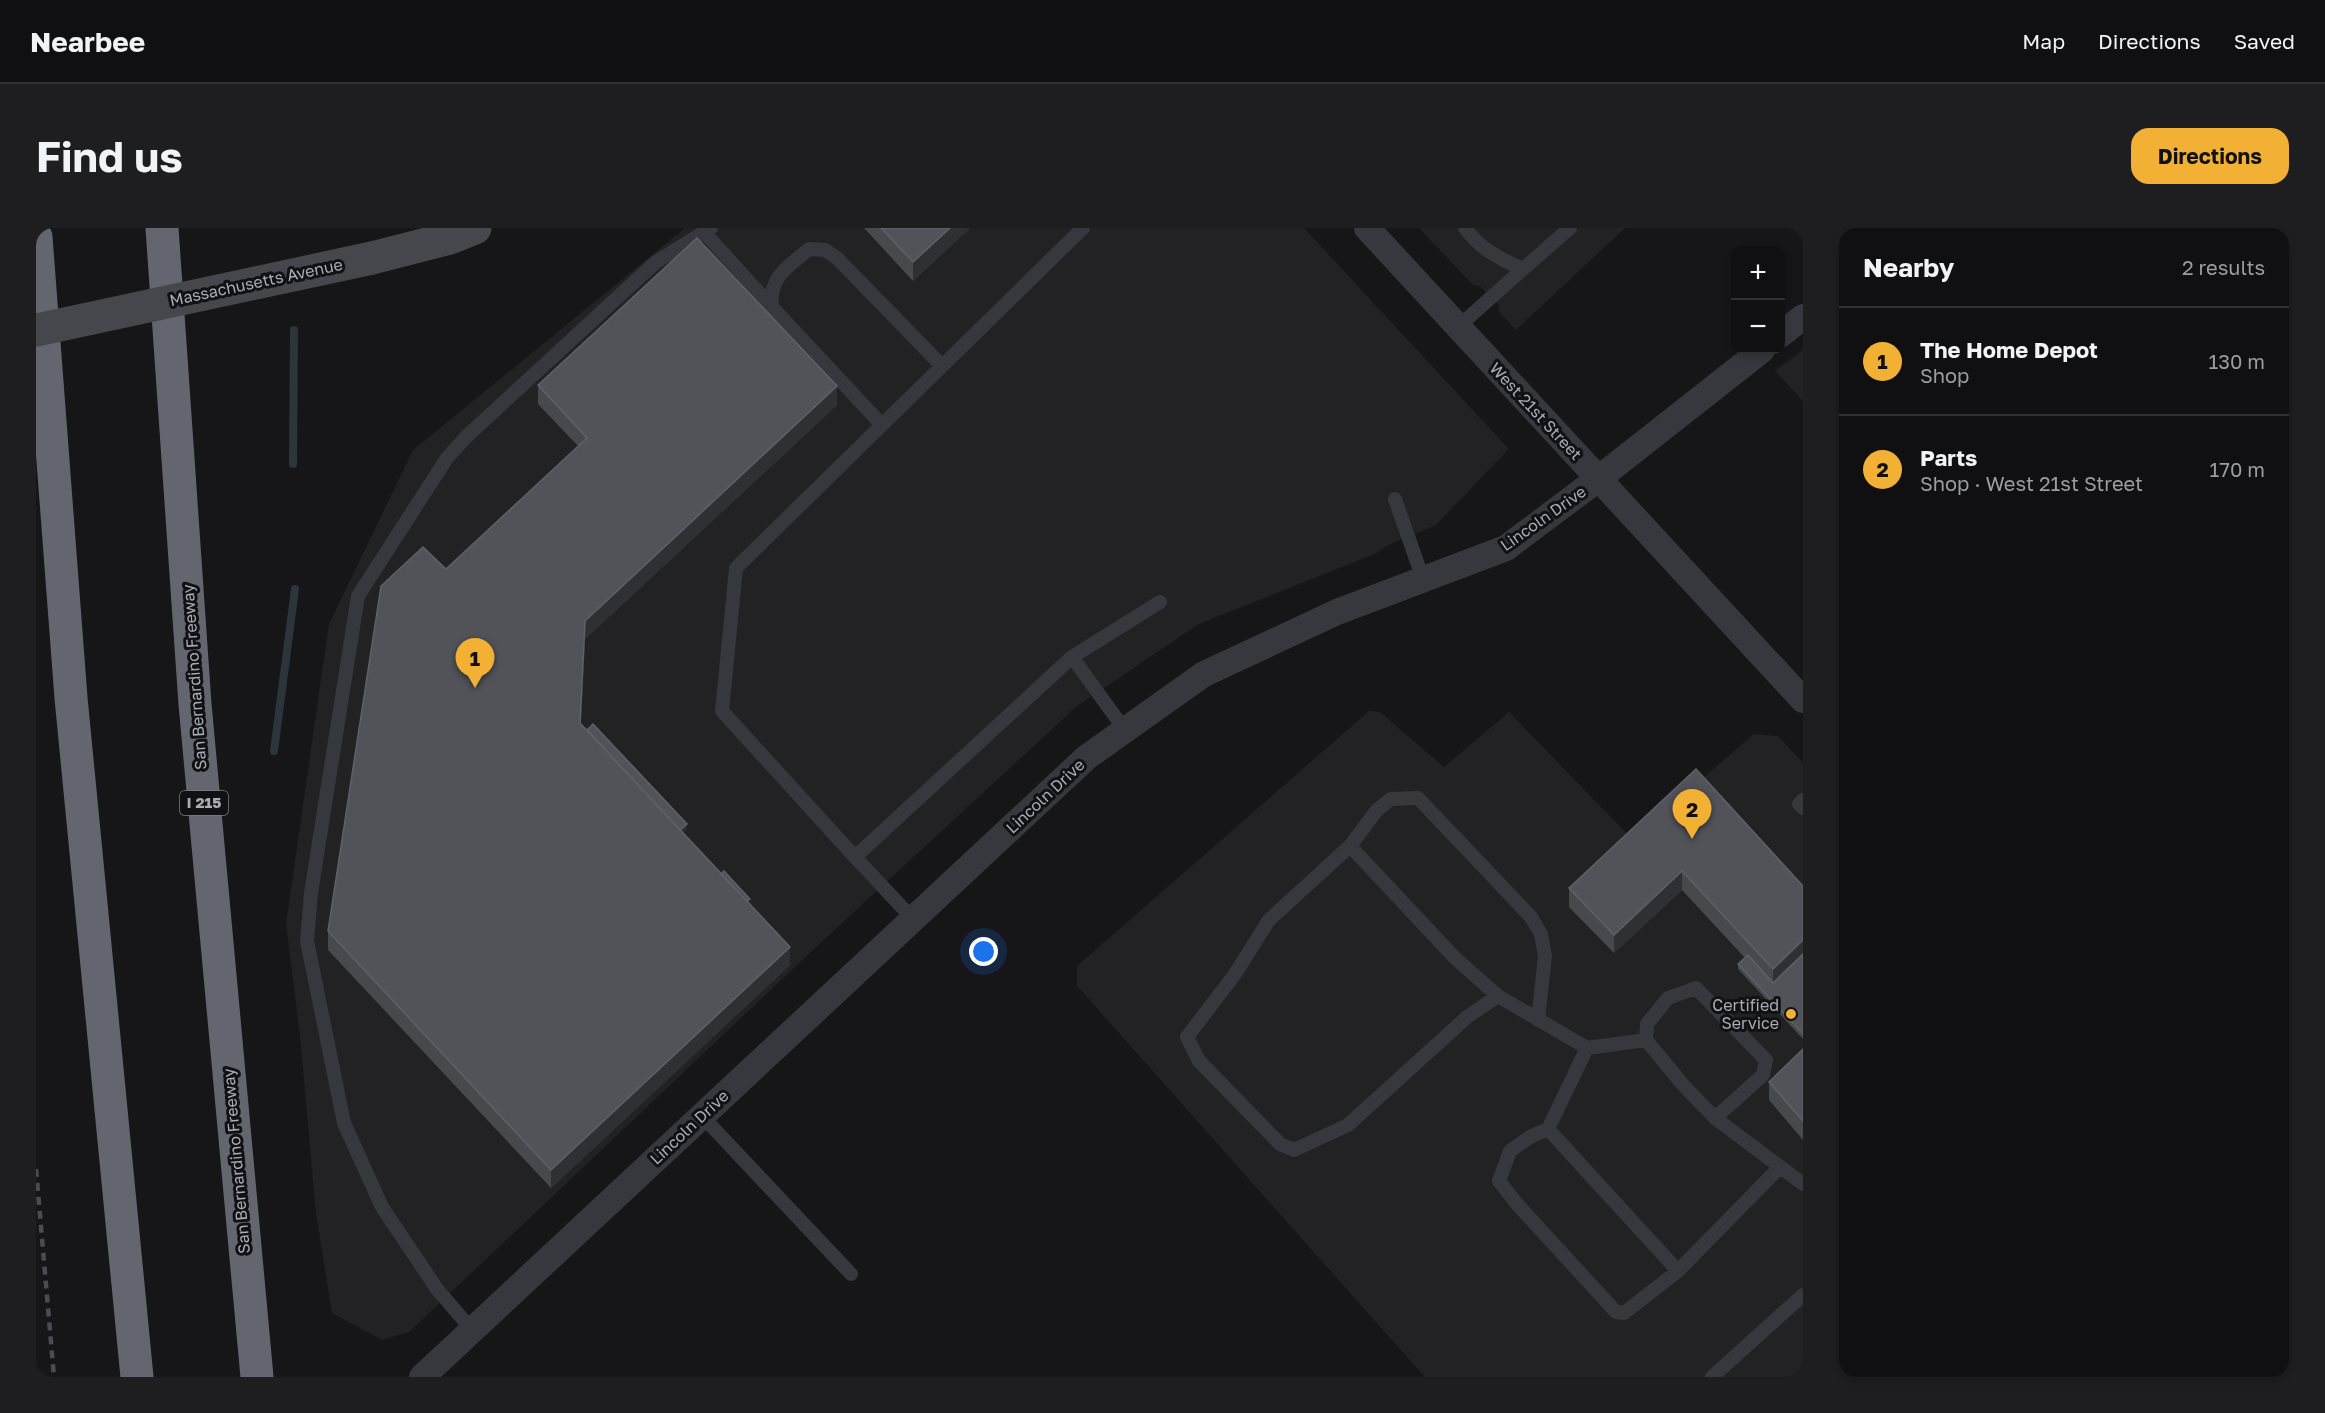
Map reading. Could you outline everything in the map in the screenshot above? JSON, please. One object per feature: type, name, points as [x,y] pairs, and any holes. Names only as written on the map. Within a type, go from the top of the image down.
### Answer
[{"type":"highway","name":"San Bernardino Freeway","points":[[162,228],[195,704],[257,1377]]},
{"type":"highway","points":[[36,237],[72,698],[137,1377]]},
{"type":"street","name":"Massachusetts Avenue","points":[[36,330],[372,258],[450,238],[475,228]]},
{"type":"street","name":"West 21st Street","points":[[1367,228],[1803,700]]},
{"type":"street","points":[[1785,331],[1803,317]]},
{"type":"street","name":"Lincoln Drive","points":[[422,1377],[1087,757],[1204,674],[1336,612],[1506,548],[1757,354]]},
{"type":"lane","points":[[913,919],[722,711],[736,568],[1083,228]]},
{"type":"lane","points":[[1465,228],[1474,241],[1496,257],[1523,269]]},
{"type":"lane","points":[[1458,327],[1570,228]]},
{"type":"lane","points":[[472,1330],[437,1289],[382,1207],[344,1123],[307,941],[311,893],[358,596],[447,458],[467,436],[656,262],[707,230],[772,307],[882,425]]},
{"type":"lane","points":[[772,307],[771,294],[777,277],[809,249],[825,250],[837,258],[942,366]]},
{"type":"lane","points":[[1395,499],[1424,579]]},
{"type":"lane","points":[[855,857],[1072,657],[1160,602]]},
{"type":"lane","points":[[1072,657],[1125,730]]},
{"type":"lane","points":[[1498,996],[1467,1017],[1348,1125],[1294,1150],[1280,1144],[1199,1061],[1187,1037],[1235,974],[1269,920],[1350,846],[1377,810],[1391,799],[1418,798],[1531,917],[1541,934],[1545,956],[1538,1020]]},
{"type":"lane","points":[[1803,800],[1799,804],[1803,808]]},
{"type":"lane","points":[[1350,846],[1455,958],[1498,996],[1587,1048],[1646,1040]]},
{"type":"lane","points":[[1715,1118],[1763,1075],[1766,1060],[1696,987],[1668,998],[1647,1024],[1646,1040],[1684,1086],[1715,1118],[1803,1184]]},
{"type":"lane","points":[[1587,1048],[1548,1129],[1530,1137],[1510,1151],[1499,1181],[1539,1229],[1616,1312],[1624,1313],[1678,1270],[1780,1167]]},
{"type":"lane","points":[[702,1116],[851,1274]]},
{"type":"lane","points":[[1548,1129],[1678,1270]]},
{"type":"lane","points":[[1712,1377],[1803,1295]]},
{"type":"shaded area","points":[[685,228],[1304,228],[1509,449],[1436,525],[1388,545],[1377,553],[1199,624],[1076,707],[814,949],[409,1332],[382,1340],[332,1313],[316,1214],[300,1036],[286,924],[329,624],[413,450]]},
{"type":"shaded area","points":[[1419,228],[1625,228],[1516,330],[1499,312],[1499,305],[1480,286],[1473,285]]},
{"type":"shaded area","points":[[1803,350],[1803,401],[1775,371]]},
{"type":"shaded area","points":[[1369,711],[1380,712],[1444,767],[1509,712],[1632,839],[1754,734],[1778,736],[1803,763],[1803,1377],[1425,1377],[1077,986],[1077,966]]},
{"type":"building","points":[[881,228],[950,228],[913,262]]},
{"type":"building","points":[[697,238],[837,386],[585,621],[580,723],[790,947],[551,1170],[328,931],[381,586],[423,547],[446,569],[587,438],[538,385]]},
{"type":"building","points":[[593,724],[687,824],[680,830],[587,730]]},
{"type":"building","points":[[1696,769],[1803,886],[1803,940],[1773,969],[1682,871],[1614,935],[1569,888]]},
{"type":"building","points":[[724,871],[750,899],[747,901],[721,874]]},
{"type":"building","name":"Certified Service","points":[[1803,954],[1803,1034],[1738,964],[1748,955],[1773,983]]},
{"type":"building","points":[[1803,1049],[1803,1121],[1769,1082]]},
{"type":"waterway","points":[[293,464],[294,330]]},
{"type":"waterway","points":[[274,751],[295,589]]},
{"type":"railway","points":[[36,1169],[54,1377]]},
{"type":"place","name":"The Home Depot","points":[[475,688]]},
{"type":"place","name":"Parts","points":[[1692,839]]},
{"type":"place","name":"Certified Service","points":[[1791,1014]]}]
